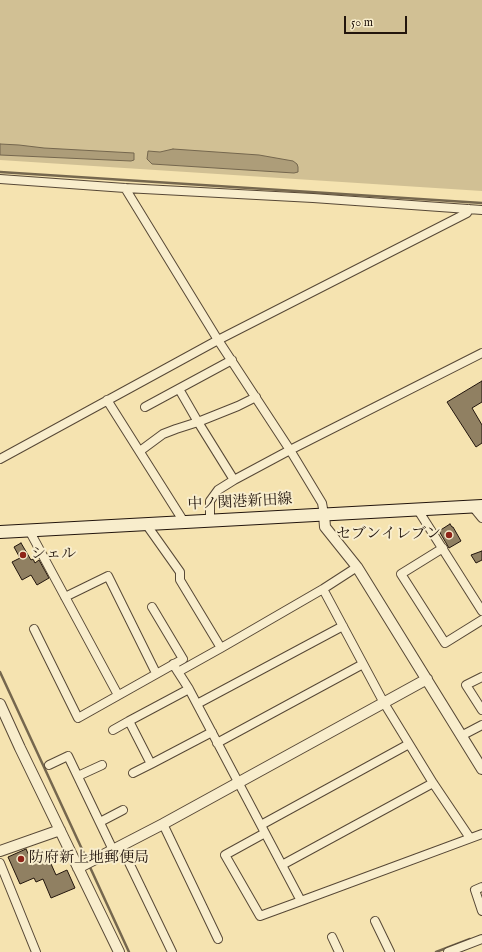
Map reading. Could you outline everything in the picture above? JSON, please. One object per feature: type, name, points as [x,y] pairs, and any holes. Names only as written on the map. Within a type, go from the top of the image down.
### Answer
[{"type":"main road","name":"中ノ関港新田線","points":[[0,532],[477,506]]},
{"type":"street","points":[[0,178],[125,188],[313,198],[482,210]]},
{"type":"street","points":[[125,188],[218,340],[290,450],[322,503],[325,527],[357,567],[482,769]]},
{"type":"street","points":[[0,459],[218,340],[467,213],[469,209]]},
{"type":"street","points":[[210,520],[210,501],[218,490],[234,480],[482,353]]},
{"type":"street","points":[[145,407],[232,360]]},
{"type":"street","points":[[179,389],[234,480]]},
{"type":"street","points":[[140,451],[163,434],[198,422],[256,397]]},
{"type":"street","points":[[107,400],[184,522]]},
{"type":"street","points":[[477,506],[482,518]]},
{"type":"street","points":[[418,510],[482,611]]},
{"type":"street","points":[[146,524],[180,572],[180,580],[222,648]]},
{"type":"street","points":[[29,530],[118,695]]},
{"type":"street","points":[[443,548],[401,574],[445,643],[482,620]]},
{"type":"street","points":[[178,672],[222,648],[357,567]]},
{"type":"street","points":[[65,597],[108,576],[156,673]]},
{"type":"street","points":[[322,589],[384,703],[433,783],[470,838]]},
{"type":"street","points":[[34,629],[78,718],[182,659],[152,607]]},
{"type":"street","points":[[197,704],[342,626]]},
{"type":"street","points":[[173,664],[189,689],[301,901]]},
{"type":"street","points":[[217,743],[363,664]]},
{"type":"street","points":[[482,676],[466,685],[482,710]]},
{"type":"street","points":[[78,868],[163,824],[427,679]]},
{"type":"street","points":[[113,730],[189,689]]},
{"type":"street","points":[[0,704],[119,952]]},
{"type":"street","points":[[128,721],[151,764]]},
{"type":"street","points":[[461,736],[482,725]]},
{"type":"street","points":[[133,773],[212,732]]},
{"type":"street","points":[[261,825],[409,744]]},
{"type":"street","points":[[48,765],[68,756],[100,822],[117,848],[172,952]]},
{"type":"street","points":[[78,776],[102,765]]},
{"type":"street","points":[[282,865],[433,783]]},
{"type":"street","points":[[100,822],[123,810]]},
{"type":"street","points":[[163,824],[218,939]]},
{"type":"street","points":[[0,851],[60,830]]},
{"type":"street","points":[[265,833],[225,855],[260,916],[482,834]]},
{"type":"street","points":[[0,863],[36,952]]},
{"type":"street","points":[[482,887],[475,890],[482,912]]},
{"type":"street","points":[[375,922],[390,952]]},
{"type":"street","points":[[332,937],[339,952]]},
{"type":"street","points":[[448,952],[482,940]]},
{"type":"shaded area","points":[[0,0],[482,0],[482,191],[0,160]]},
{"type":"shaded area","points":[[0,144],[134,153],[134,160],[0,155]]},
{"type":"shaded area","points":[[173,149],[259,155],[293,161],[297,164],[298,172],[294,173],[152,164],[147,159],[148,151],[160,152]]},
{"type":"building","points":[[482,381],[482,402],[472,408],[482,425],[482,443],[476,447],[447,402]]},
{"type":"building","points":[[450,524],[461,541],[449,548],[439,531]]},
{"type":"building","points":[[21,543],[31,560],[33,559],[35,563],[39,560],[49,578],[37,585],[31,575],[22,580],[12,562],[20,558],[14,547]]},
{"type":"building","points":[[482,551],[482,560],[476,563],[471,555]]},
{"type":"building","points":[[26,849],[32,862],[47,855],[56,875],[67,870],[75,888],[51,898],[43,879],[36,882],[34,878],[20,884],[8,857]]},
{"type":"waterway","points":[[0,172],[482,203]]},
{"type":"waterway","points":[[0,672],[87,860]]},
{"type":"waterway","points":[[89,865],[129,952]]},
{"type":"waterway","points":[[436,952],[470,939]]},
{"type":"place","name":"セブンイレブン","points":[[449,535]]},
{"type":"place","name":"シェル","points":[[23,555]]},
{"type":"place","name":"防府新上地郵便局","points":[[21,859]]}]
